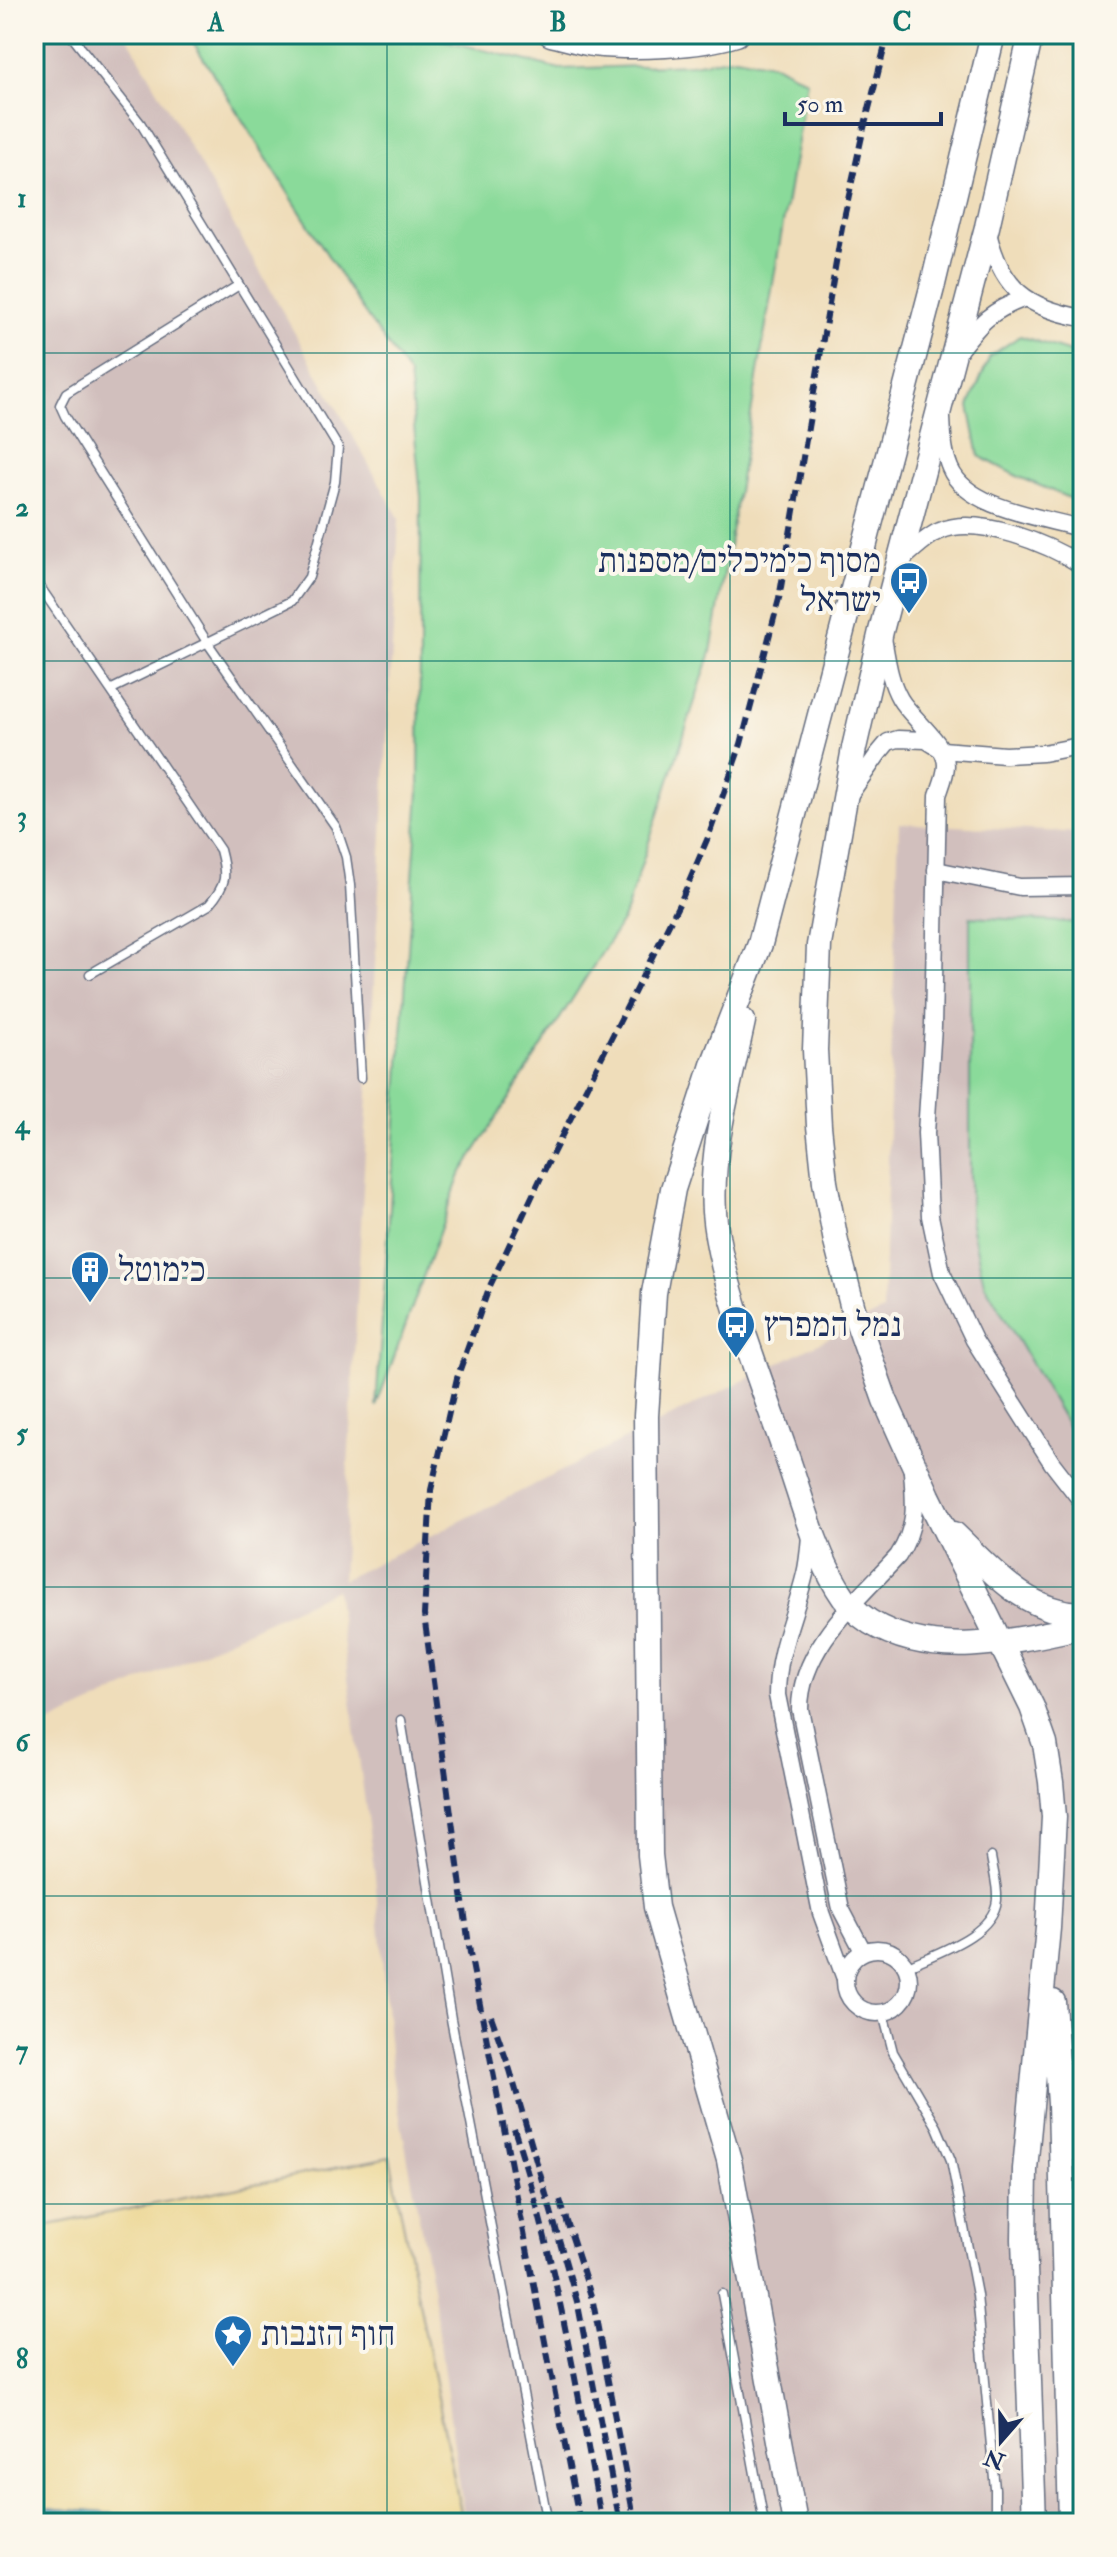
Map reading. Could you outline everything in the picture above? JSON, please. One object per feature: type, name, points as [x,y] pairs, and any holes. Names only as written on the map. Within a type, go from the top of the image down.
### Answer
[{"type":"street","points":[[551,34],[593,44],[639,45],[722,39],[736,34]]},
{"type":"street","points":[[993,34],[933,284],[760,944],[716,1146],[714,1212],[725,1275],[811,1527],[836,1586],[852,1608],[882,1628],[915,1641],[961,1645],[1001,1642],[1083,1626]]},
{"type":"street","points":[[1031,34],[987,227],[881,631],[854,748],[819,945],[815,1050],[819,1126],[828,1197],[853,1309],[885,1400],[1032,1707],[1045,1744],[1054,1817],[1048,1928],[1025,2183],[1024,2239],[1034,2523]]},
{"type":"street","points":[[987,227],[995,261],[1007,281],[1025,298],[1066,315],[1083,318]]},
{"type":"street","points":[[953,358],[978,326],[998,308],[1025,298]]},
{"type":"street","points":[[941,404],[944,452],[951,471],[972,494],[988,504],[1083,529]]},
{"type":"street","points":[[900,561],[937,532],[963,525],[1043,543],[1083,566]]},
{"type":"street","points":[[881,631],[889,674],[898,695],[908,712],[942,750],[946,761],[938,795],[933,1026],[926,1133],[930,1216],[942,1273],[974,1340],[1052,1463],[1083,1503]]},
{"type":"street","points":[[845,802],[888,742],[911,737],[926,740],[942,750],[1005,755],[1043,753],[1079,746],[1083,742]]},
{"type":"street","points":[[936,870],[1020,887],[1083,886]]},
{"type":"street","points":[[760,944],[690,1132],[673,1189],[654,1293],[646,1416],[650,1855],[656,1907],[729,2160],[795,2523]]},
{"type":"street","points":[[863,1951],[841,1909],[800,1709],[800,1690],[806,1671],[828,1634],[907,1542],[914,1518],[910,1455]]},
{"type":"street","points":[[941,1522],[1012,1589],[1040,1606],[1063,1614],[1083,1614]]},
{"type":"street","points":[[811,1527],[806,1572],[782,1645],[777,1695],[821,1913],[844,1976],[847,1995],[853,2004],[872,2014],[883,2013],[900,2004],[909,1987],[906,1967],[893,1953],[883,1949],[863,1951],[848,1966],[844,1976]]},
{"type":"street","points":[[1048,1928],[1060,2104],[1071,2523]]},
{"type":"lane","points":[[70,34],[141,124],[338,447],[335,482],[309,577],[292,601],[112,689]]},
{"type":"lane","points":[[239,285],[66,393],[60,405],[207,642],[336,827],[346,857],[350,885],[361,1078]]},
{"type":"lane","points":[[34,578],[220,850],[226,874],[221,891],[209,905],[90,974]]},
{"type":"lane","points":[[401,1720],[451,2019],[548,2523]]},
{"type":"lane","points":[[906,1967],[982,1929],[994,1914],[998,1897],[991,1857]]},
{"type":"lane","points":[[883,2013],[893,2052],[937,2127],[951,2160],[977,2295],[995,2489],[995,2523]]},
{"type":"lane","points":[[722,2294],[764,2523]]},
{"type":"shaded area","points":[[34,34],[126,34],[399,518],[342,1580],[883,1311],[899,823],[1083,833],[1083,2523],[465,2523],[432,2286],[392,2075],[375,1876],[336,1589],[34,1731]]},
{"type":"green space","points":[[188,34],[419,34],[560,69],[691,64],[736,57],[777,65],[807,81],[711,652],[624,918],[460,1175],[376,1407],[419,792],[421,497],[409,375],[361,308]]},
{"type":"green space","points":[[1020,336],[1083,356],[1083,504],[979,456],[969,406],[990,356]]},
{"type":"green space","points":[[970,917],[1083,923],[1083,1452],[984,1283],[970,1220]]},
{"type":"sand","name":"חוף הזנבות","points":[[390,2157],[463,2523],[222,2523],[34,2507],[34,2228]]},
{"type":"water","points":[[34,2507],[222,2523],[34,2523]]},
{"type":"railway","points":[[580,2523],[470,1953],[424,1615],[431,1490],[457,1378],[489,1288],[544,1171],[683,896],[709,835],[741,744],[779,599],[842,227],[888,34]]},
{"type":"railway","points":[[491,2016],[510,2070],[578,2305],[620,2523]]},
{"type":"railway","points":[[514,2129],[554,2275],[602,2523]]},
{"type":"railway","points":[[560,2200],[593,2302],[635,2523]]},
{"type":"place","name":"מסוף כימיכלים/מספנות ישראל","points":[[909,615]]},
{"type":"place","name":"כימוטל","points":[[90,1304]]},
{"type":"place","name":"נמל המפרץ","points":[[736,1359]]},
{"type":"place","name":"חוף הזנבות","points":[[233,2368]]}]
